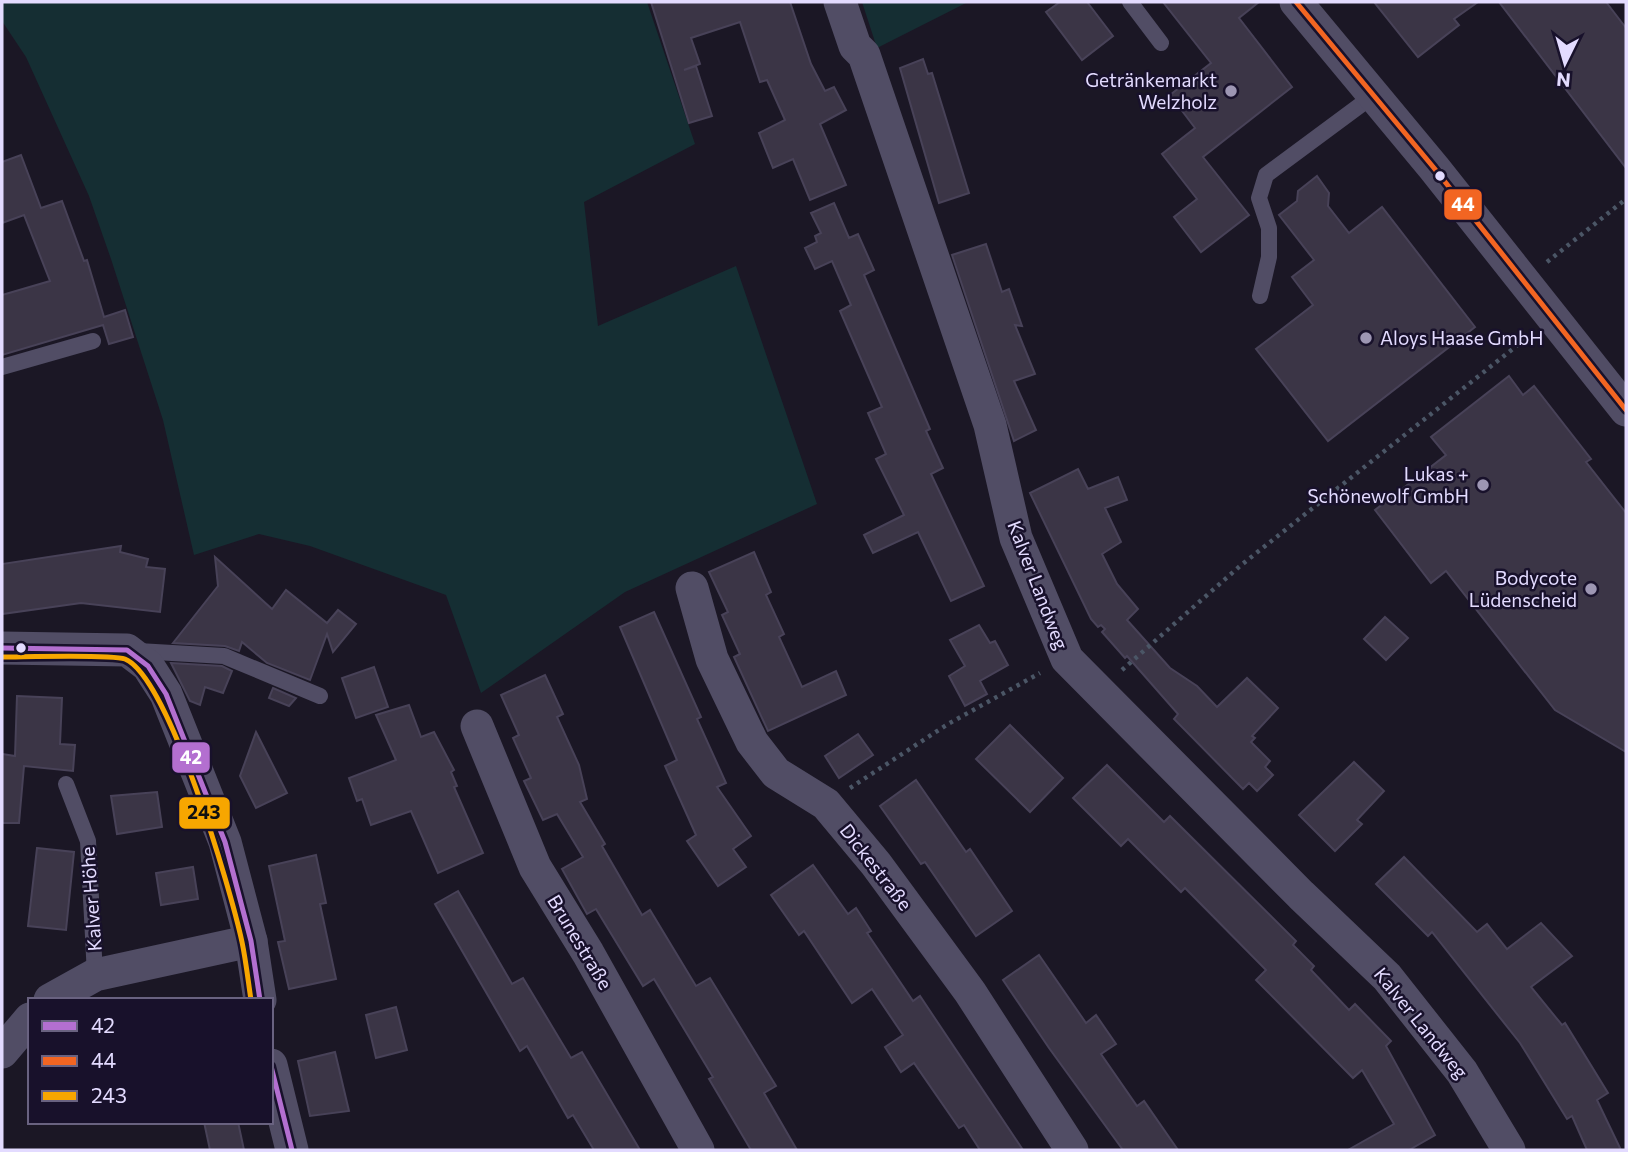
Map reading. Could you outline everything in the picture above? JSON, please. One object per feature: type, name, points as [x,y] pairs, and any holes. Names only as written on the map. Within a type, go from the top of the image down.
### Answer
[{"type":"street","name":"Kalver Landweg","points":[[840,2],[855,46],[864,55],[892,133],[990,425],[1016,538],[1067,659],[1387,977],[1462,1072],[1509,1150]]},
{"type":"street","points":[[1296,2],[1374,95],[1626,410]]},
{"type":"street","name":"Dickestraße","points":[[692,588],[712,659],[752,742],[776,773],[826,804],[876,864],[970,992],[1072,1150]]},
{"type":"street","points":[[2,648],[127,650],[148,666],[166,694],[225,842],[251,942],[260,998]]},
{"type":"street","name":"Brunestraße","points":[[477,726],[535,867],[588,953],[698,1150]]},
{"type":"street","name":"Kalver Höhe","points":[[54,998],[95,975],[251,942]]},
{"type":"street","points":[[2,1052],[28,1021]]},
{"type":"street","points":[[273,1073],[292,1150]]},
{"type":"lane","points":[[1129,2],[1161,43]]},
{"type":"lane","points":[[1260,296],[1269,257],[1269,228],[1259,198],[1266,175],[1374,95]]},
{"type":"lane","points":[[2,367],[93,341]]},
{"type":"lane","points":[[127,650],[224,656],[320,695]]},
{"type":"lane","name":"Kalver Höhe","points":[[66,784],[88,841],[95,975]]},
{"type":"path","points":[[1523,281],[1626,199]]},
{"type":"path","points":[[1098,692],[1240,566],[1552,318]]},
{"type":"path","points":[[826,804],[948,724],[1067,659]]},
{"type":"green space","points":[[2,2],[647,2],[695,144],[584,202],[598,326],[736,266],[817,504],[625,592],[481,693],[446,595],[310,546],[259,534],[194,555],[163,420],[111,259],[89,196],[26,57],[2,21]]},
{"type":"green space","points":[[862,2],[968,2],[877,48]]},
{"type":"building","points":[[651,2],[790,2],[811,64],[825,91],[834,87],[846,110],[820,124],[846,185],[810,200],[793,159],[773,168],[759,133],[785,120],[767,80],[760,82],[740,22],[691,38],[700,64],[684,70],[696,66],[712,116],[689,123]]},
{"type":"building","points":[[1060,2],[1087,2],[1113,36],[1082,60],[1046,12]]},
{"type":"building","points":[[1163,2],[1259,2],[1239,18],[1292,87],[1203,157],[1249,215],[1201,252],[1174,217],[1197,199],[1162,154],[1195,128],[1170,95],[1211,63]]},
{"type":"building","points":[[1374,2],[1478,2],[1454,19],[1459,25],[1418,57]]},
{"type":"building","points":[[1499,2],[1606,2],[1626,28],[1626,168]]},
{"type":"building","points":[[923,59],[928,74],[932,73],[969,193],[939,203],[900,68]]},
{"type":"building","points":[[21,155],[41,208],[62,201],[84,261],[87,260],[104,317],[125,310],[133,337],[109,344],[103,325],[2,355],[2,295],[50,281],[24,215],[2,223],[2,162]]},
{"type":"building","name":"Aloys Haase GmbH","points":[[1317,176],[1329,193],[1328,206],[1349,233],[1382,207],[1475,327],[1328,441],[1256,349],[1313,305],[1292,277],[1314,260],[1279,215],[1297,201],[1298,191]]},
{"type":"building","points":[[834,203],[849,238],[858,234],[874,270],[864,275],[930,429],[926,431],[943,468],[931,474],[984,586],[951,601],[918,532],[873,553],[864,535],[904,515],[876,459],[886,454],[868,413],[882,407],[840,311],[851,305],[832,261],[815,269],[805,248],[817,242],[815,236],[821,233],[811,213]]},
{"type":"building","points":[[986,244],[1002,292],[1009,289],[1022,326],[1015,325],[1035,374],[1014,381],[1036,430],[1014,441],[952,255]]},
{"type":"building","points":[[1509,376],[1523,395],[1534,386],[1591,459],[1586,462],[1626,513],[1626,752],[1555,710],[1446,571],[1431,583],[1375,510],[1446,455],[1431,437]]},
{"type":"building","points":[[1078,469],[1088,489],[1118,477],[1127,500],[1105,508],[1121,542],[1102,554],[1117,584],[1138,609],[1127,620],[1170,668],[1197,686],[1217,707],[1247,678],[1278,708],[1252,736],[1255,738],[1251,742],[1270,761],[1265,767],[1273,775],[1257,791],[1249,783],[1243,789],[1174,719],[1178,714],[1102,632],[1105,629],[1101,625],[1098,627],[1091,619],[1030,493]]},
{"type":"building","points":[[121,546],[120,552],[148,559],[146,567],[165,569],[160,612],[81,603],[2,614],[2,564]]},
{"type":"building","points":[[754,552],[771,592],[766,595],[784,634],[779,637],[802,687],[836,671],[846,695],[768,731],[734,657],[740,654],[722,615],[728,612],[709,572]]},
{"type":"building","points":[[215,557],[272,609],[286,590],[327,623],[338,610],[356,624],[333,652],[327,634],[310,680],[267,663],[242,642],[239,651],[225,646],[173,643],[218,586]]},
{"type":"building","points":[[654,612],[701,717],[697,719],[726,783],[717,787],[751,836],[733,849],[746,867],[718,886],[687,841],[696,835],[665,766],[677,760],[620,627]]},
{"type":"building","points":[[1385,617],[1408,638],[1386,660],[1364,639]]},
{"type":"building","points":[[979,625],[990,643],[995,641],[1008,665],[980,681],[987,694],[965,706],[949,676],[965,666],[950,640]]},
{"type":"building","points":[[171,663],[222,666],[232,671],[223,693],[205,687],[200,705],[190,701]]},
{"type":"building","points":[[374,667],[388,707],[356,718],[342,678]]},
{"type":"building","points":[[545,675],[563,714],[557,717],[579,765],[587,799],[580,802],[605,844],[602,846],[642,915],[650,910],[696,986],[710,978],[776,1086],[764,1093],[797,1150],[751,1150],[709,1079],[713,1077],[654,979],[643,986],[596,909],[587,914],[562,869],[583,857],[557,814],[543,820],[524,781],[531,778],[513,738],[519,735],[501,695]]},
{"type":"building","points":[[273,688],[296,698],[289,706],[269,698]]},
{"type":"building","points":[[17,696],[62,698],[60,744],[75,745],[73,771],[24,766],[19,823],[2,823],[2,754],[15,756]]},
{"type":"building","points":[[409,705],[421,737],[434,732],[454,770],[451,772],[457,786],[454,787],[483,853],[438,873],[411,811],[371,825],[362,799],[357,801],[349,778],[396,760],[376,715]]},
{"type":"building","points":[[1010,725],[1063,778],[1030,812],[976,759]]},
{"type":"building","points":[[256,732],[287,793],[256,808],[240,776]]},
{"type":"building","points":[[858,734],[873,755],[839,778],[825,756]]},
{"type":"building","points":[[1354,762],[1384,791],[1357,820],[1362,824],[1335,851],[1299,815]]},
{"type":"building","points":[[1107,765],[1164,822],[1170,816],[1296,941],[1293,945],[1314,966],[1311,970],[1349,1010],[1355,1004],[1391,1041],[1386,1046],[1435,1135],[1409,1150],[1348,1150],[1394,1124],[1362,1070],[1353,1078],[1256,980],[1266,970],[1185,888],[1181,892],[1128,839],[1121,846],[1073,798]]},
{"type":"building","points":[[916,780],[966,852],[970,849],[1012,911],[976,936],[925,862],[921,864],[880,806]]},
{"type":"building","points":[[157,792],[162,827],[117,834],[111,796]]},
{"type":"building","points":[[37,848],[74,852],[66,930],[28,926]]},
{"type":"building","points":[[316,855],[326,903],[320,904],[336,979],[289,989],[278,942],[285,941],[269,866]]},
{"type":"building","points":[[1404,857],[1477,932],[1487,924],[1507,949],[1541,923],[1572,956],[1531,987],[1562,1025],[1565,1023],[1608,1093],[1597,1100],[1621,1150],[1587,1150],[1572,1116],[1567,1119],[1520,1043],[1432,932],[1428,936],[1376,884]]},
{"type":"building","points":[[813,865],[848,914],[856,908],[871,931],[867,933],[913,1001],[920,996],[1023,1150],[980,1150],[964,1125],[959,1128],[914,1063],[901,1072],[885,1047],[903,1035],[872,989],[852,1003],[804,931],[799,935],[771,895]]},
{"type":"building","points":[[193,867],[198,899],[161,905],[156,873]]},
{"type":"building","points":[[458,891],[512,984],[523,978],[571,1058],[582,1052],[640,1150],[594,1150],[573,1115],[568,1118],[527,1046],[520,1051],[435,904]]},
{"type":"building","points":[[1039,955],[1086,1023],[1096,1015],[1116,1044],[1101,1054],[1137,1106],[1144,1101],[1178,1150],[1123,1150],[1049,1048],[1003,980]]},
{"type":"building","points":[[396,1007],[407,1050],[376,1058],[366,1015]]},
{"type":"building","points":[[335,1052],[349,1111],[310,1116],[298,1061]]},
{"type":"building","points":[[204,1124],[238,1124],[244,1150],[210,1150]]},
{"type":"transit line","name":"44","points":[[1296,2],[1434,168],[1626,410]]},
{"type":"transit line","name":"42","points":[[2,648],[127,650],[148,666],[166,694],[225,842],[251,941],[260,998]]},
{"type":"transit line","name":"243","points":[[2,657],[117,657],[125,659],[142,674],[178,743],[212,835],[242,942],[251,998]]},
{"type":"transit line","name":"42","points":[[273,1074],[292,1150]]},
{"type":"place","name":"Getränkemarkt Welzholz","points":[[1231,91]]},
{"type":"place","name":"Aloys Haase GmbH","points":[[1366,338]]},
{"type":"place","name":"Lukas + Schönewolf GmbH","points":[[1483,485]]},
{"type":"place","name":"Bodycote Lüdenscheid","points":[[1591,589]]}]
